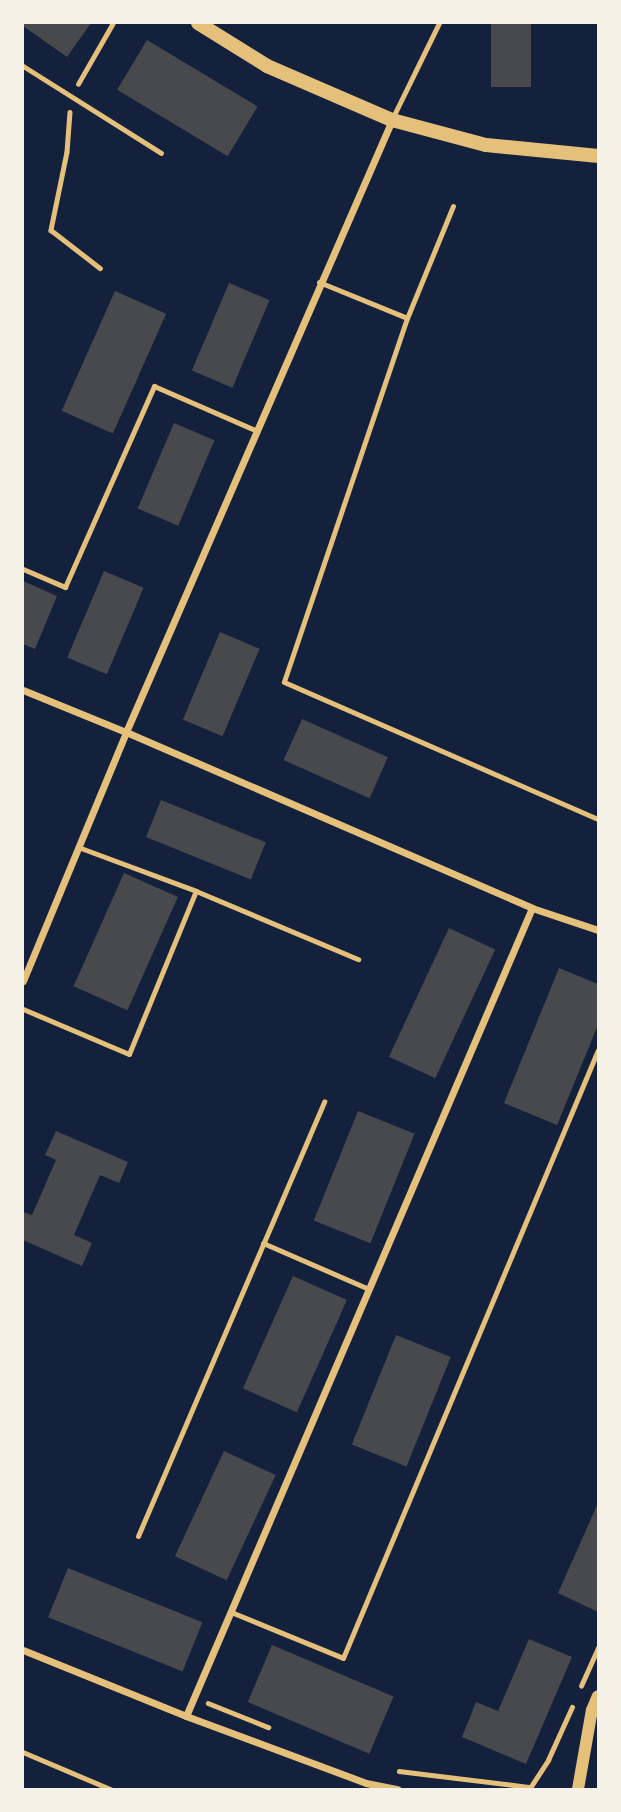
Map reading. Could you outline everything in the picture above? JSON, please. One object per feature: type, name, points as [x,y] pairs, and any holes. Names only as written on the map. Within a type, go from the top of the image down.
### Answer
[{"type":"main road","points":[[198,23],[267,66],[391,120],[486,145],[598,156]]},
{"type":"street","points":[[23,981],[126,732],[391,120]]},
{"type":"street","points":[[23,690],[531,908],[598,930]]},
{"type":"street","points":[[186,1716],[531,908]]},
{"type":"street","points":[[23,1650],[186,1716],[366,1783],[397,1789]]},
{"type":"street","points":[[578,1789],[592,1710],[598,1696]]},
{"type":"lane","points":[[391,120],[439,23]]},
{"type":"lane","points":[[23,66],[161,153]]},
{"type":"lane","points":[[453,206],[407,318],[284,682],[598,819]]},
{"type":"lane","points":[[319,282],[407,318]]},
{"type":"lane","points":[[23,569],[65,587],[153,386],[257,431]]},
{"type":"lane","points":[[77,847],[196,891],[358,959]]},
{"type":"lane","points":[[23,1009],[129,1054],[196,891]]},
{"type":"lane","points":[[231,1612],[343,1658],[598,1050]]},
{"type":"lane","points":[[138,1536],[324,1101]]},
{"type":"lane","points":[[263,1243],[369,1289]]},
{"type":"path","points":[[100,268],[51,230],[67,152],[71,97],[113,23]]},
{"type":"path","points":[[387,1770],[530,1788],[548,1760],[598,1648]]},
{"type":"path","points":[[194,1698],[271,1728]]},
{"type":"path","points":[[23,1752],[110,1789]]},
{"type":"building","points":[[23,23],[91,23],[67,57],[23,26]]},
{"type":"building","points":[[491,23],[531,23],[531,87],[491,87]]},
{"type":"building","points":[[147,40],[258,106],[228,156],[117,90]]},
{"type":"building","points":[[229,283],[270,300],[232,388],[192,370]]},
{"type":"building","points":[[115,291],[166,314],[113,433],[62,411]]},
{"type":"building","points":[[174,423],[215,440],[178,526],[138,509]]},
{"type":"building","points":[[104,571],[144,588],[107,674],[67,658]]},
{"type":"building","points":[[23,581],[57,596],[35,649],[23,644]]},
{"type":"building","points":[[220,632],[260,649],[222,736],[183,719]]},
{"type":"building","points":[[302,719],[388,757],[370,798],[284,760]]},
{"type":"building","points":[[161,800],[266,842],[251,879],[146,837]]},
{"type":"building","points":[[124,873],[178,897],[127,1010],[74,986]]},
{"type":"building","points":[[449,928],[495,950],[435,1078],[389,1057]]},
{"type":"building","points":[[559,968],[598,984],[598,1025],[557,1125],[504,1103]]},
{"type":"building","points":[[358,1111],[415,1134],[370,1243],[314,1220]]},
{"type":"building","points":[[56,1131],[128,1162],[119,1183],[100,1175],[74,1235],[92,1243],[82,1266],[23,1240],[23,1212],[32,1215],[56,1160],[45,1155]]},
{"type":"building","points":[[293,1276],[347,1300],[297,1412],[243,1388]]},
{"type":"building","points":[[396,1335],[451,1357],[407,1467],[352,1444]]},
{"type":"building","points":[[224,1451],[276,1475],[227,1580],[175,1556]]},
{"type":"building","points":[[598,1503],[598,1612],[558,1593]]},
{"type":"building","points":[[68,1568],[202,1622],[183,1671],[48,1617]]},
{"type":"building","points":[[529,1639],[572,1657],[526,1764],[462,1737],[476,1702],[498,1711]]},
{"type":"building","points":[[272,1645],[394,1697],[369,1754],[248,1702]]}]
